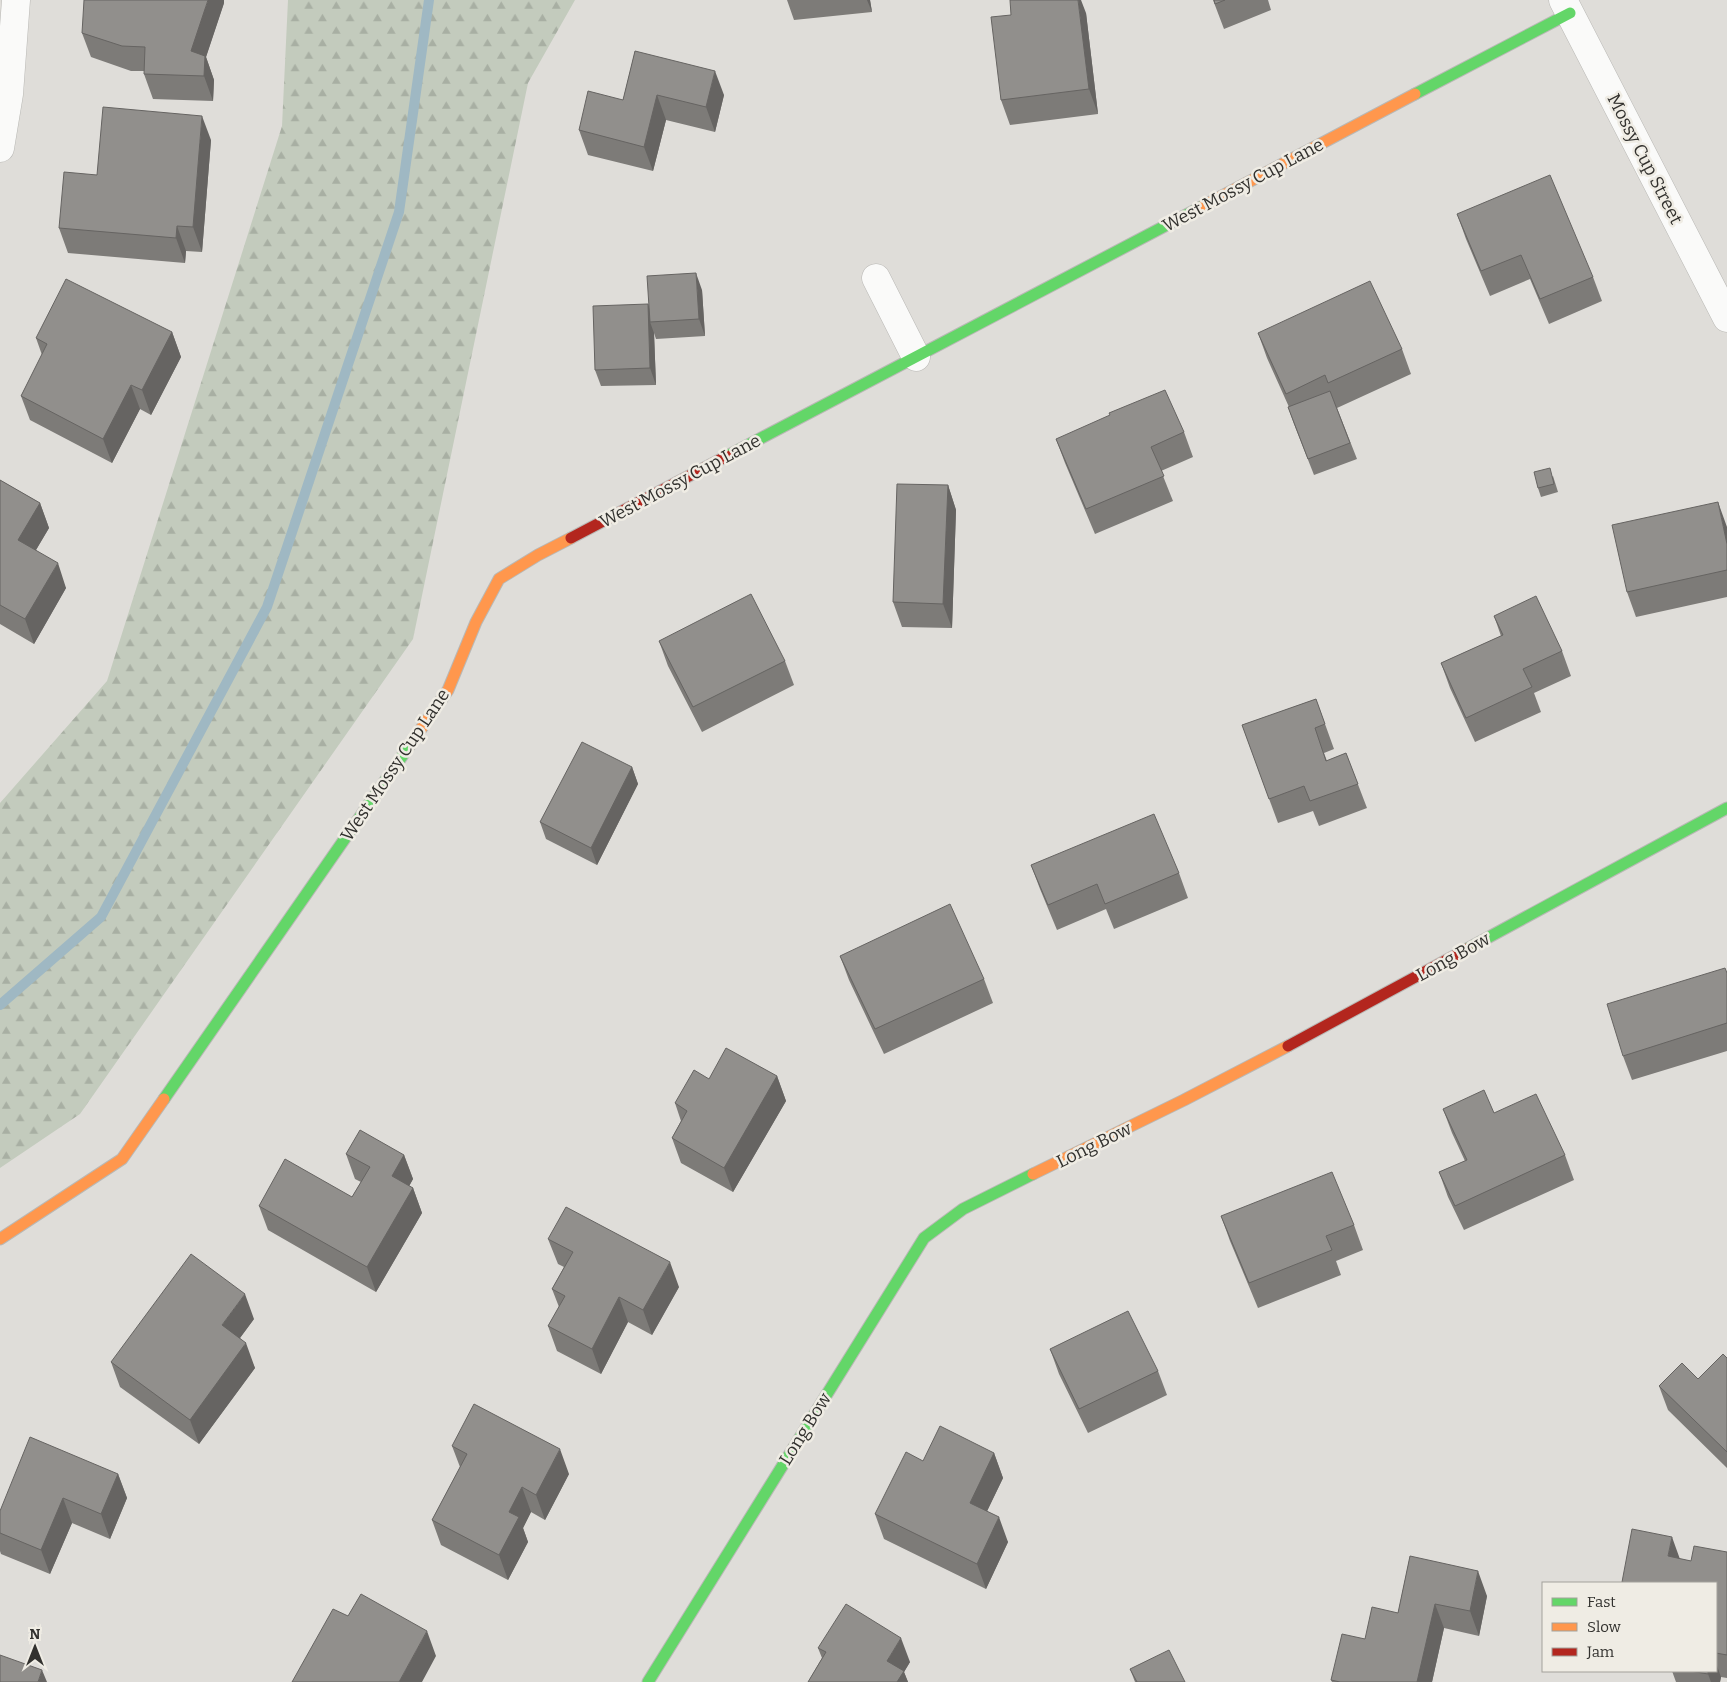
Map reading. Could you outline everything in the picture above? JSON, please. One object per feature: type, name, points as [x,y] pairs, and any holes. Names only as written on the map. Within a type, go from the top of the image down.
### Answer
[{"type":"street","points":[[0,148],[9,94],[16,0]]},
{"type":"street","name":"Mossy Cup Street","points":[[1567,7],[1727,318]]},
{"type":"street","name":"West Mossy Cup Lane","points":[[0,1239],[122,1159],[448,690],[476,622],[499,579],[538,555],[916,357],[1567,7]]},
{"type":"street","points":[[876,278],[916,357]]},
{"type":"street","name":"Long Bow","points":[[648,1682],[924,1238],[963,1209],[1184,1100],[1345,1016],[1727,808]]},
{"type":"green space","points":[[288,0],[575,0],[528,83],[413,639],[80,1114],[0,1168],[0,803],[107,681],[282,126]]},
{"type":"building","points":[[84,0],[208,0],[191,51],[205,56],[204,76],[144,74],[145,47],[122,46],[82,33]]},
{"type":"building","points":[[1010,0],[1078,0],[1089,89],[1001,100],[991,17],[1011,15]]},
{"type":"building","points":[[1214,0],[1225,0],[1215,4]]},
{"type":"building","points":[[635,51],[715,71],[706,107],[657,95],[644,147],[579,130],[588,91],[623,100]]},
{"type":"building","points":[[103,107],[202,116],[193,227],[177,226],[176,238],[59,228],[64,172],[97,175]]},
{"type":"building","points":[[1550,175],[1593,277],[1540,299],[1521,255],[1481,271],[1457,214]]},
{"type":"building","points":[[696,273],[699,319],[650,322],[647,276]]},
{"type":"building","points":[[66,279],[172,332],[142,390],[131,385],[103,439],[21,396],[47,344],[36,338]]},
{"type":"building","points":[[1370,281],[1402,349],[1328,383],[1325,375],[1286,394],[1258,333]]},
{"type":"building","points":[[648,304],[650,368],[595,370],[593,306]]},
{"type":"building","points":[[1165,390],[1184,432],[1151,447],[1164,476],[1086,509],[1056,439],[1110,415],[1109,413]]},
{"type":"building","points":[[1330,391],[1350,443],[1308,459],[1288,407]]},
{"type":"building","points":[[1550,468],[1554,484],[1538,488],[1534,472]]},
{"type":"building","points":[[0,480],[40,503],[18,540],[58,563],[25,619],[0,605]]},
{"type":"building","points":[[897,484],[948,485],[943,604],[893,602]]},
{"type":"building","points":[[1718,502],[1727,544],[1727,570],[1627,592],[1612,525]]},
{"type":"building","points":[[751,594],[785,661],[693,707],[659,641]]},
{"type":"building","points":[[1536,596],[1562,651],[1523,669],[1532,687],[1466,718],[1441,663],[1503,635],[1494,616]]},
{"type":"building","points":[[1316,699],[1325,724],[1315,728],[1326,761],[1346,753],[1358,784],[1310,801],[1304,786],[1269,799],[1242,725]]},
{"type":"building","points":[[582,742],[632,767],[591,848],[540,822]]},
{"type":"building","points":[[1154,814],[1179,873],[1105,904],[1097,884],[1048,905],[1031,865]]},
{"type":"building","points":[[950,904],[984,979],[875,1029],[840,956]]},
{"type":"building","points":[[1725,968],[1727,973],[1727,1023],[1623,1056],[1607,1004]]},
{"type":"building","points":[[726,1048],[777,1076],[724,1168],[672,1138],[687,1111],[675,1103],[694,1070],[709,1079]]},
{"type":"building","points":[[1484,1090],[1494,1113],[1536,1094],[1565,1155],[1455,1206],[1439,1172],[1467,1160],[1443,1109]]},
{"type":"building","points":[[360,1130],[404,1155],[392,1176],[413,1188],[367,1267],[259,1206],[285,1159],[352,1197],[370,1167],[346,1154]]},
{"type":"building","points":[[1332,1172],[1354,1225],[1326,1236],[1332,1250],[1249,1283],[1221,1216]]},
{"type":"building","points":[[566,1207],[670,1262],[643,1310],[619,1297],[592,1349],[548,1326],[565,1296],[552,1289],[573,1252],[548,1239]]},
{"type":"building","points":[[191,1254],[245,1294],[222,1325],[246,1343],[190,1420],[111,1362]]},
{"type":"building","points":[[1128,1311],[1158,1371],[1079,1409],[1050,1349]]},
{"type":"building","points":[[1723,1354],[1727,1358],[1727,1452],[1659,1386],[1682,1363],[1698,1379]]},
{"type":"building","points":[[474,1404],[560,1449],[536,1495],[522,1487],[509,1512],[519,1517],[499,1555],[432,1520],[467,1454],[452,1446]]},
{"type":"building","points":[[940,1426],[994,1453],[970,1503],[999,1517],[977,1564],[875,1514],[906,1452],[923,1461]]},
{"type":"building","points":[[30,1437],[118,1474],[101,1514],[63,1498],[41,1550],[0,1533],[0,1511]]},
{"type":"building","points":[[1632,1529],[1672,1537],[1668,1556],[1691,1561],[1694,1546],[1727,1552],[1727,1655],[1717,1653],[1717,1582],[1622,1582]]},
{"type":"building","points":[[1410,1556],[1478,1571],[1470,1611],[1435,1604],[1417,1682],[1340,1682],[1331,1680],[1342,1634],[1365,1639],[1372,1607],[1398,1613]]},
{"type":"building","points":[[361,1594],[427,1631],[399,1682],[292,1682],[333,1609],[348,1616]]},
{"type":"building","points":[[846,1604],[901,1638],[887,1661],[904,1671],[897,1682],[808,1682],[826,1652],[818,1648]]},
{"type":"building","points":[[1169,1650],[1185,1682],[1137,1682],[1130,1669]]},
{"type":"building","points":[[0,1655],[42,1670],[38,1682],[0,1682]]},
{"type":"waterway","points":[[0,1005],[101,917],[267,607],[399,212],[429,0]]},
{"type":"traffic: fast","points":[[1415,94],[1570,13]]},
{"type":"traffic: fast","points":[[727,456],[1203,206]]},
{"type":"traffic: fast","points":[[164,1099],[412,742]]},
{"type":"traffic: fast","points":[[1467,949],[1727,808]]},
{"type":"traffic: fast","points":[[648,1682],[924,1238],[963,1209],[1033,1174]]},
{"type":"traffic: slow","points":[[1203,206],[1415,94]]},
{"type":"traffic: slow","points":[[412,742],[448,690],[476,622],[499,579],[538,555],[571,538]]},
{"type":"traffic: slow","points":[[1033,1174],[1184,1100],[1288,1046]]},
{"type":"traffic: slow","points":[[0,1239],[122,1159],[164,1099]]},
{"type":"traffic: jam","points":[[571,538],[727,456]]},
{"type":"traffic: jam","points":[[1288,1046],[1467,949]]}]
